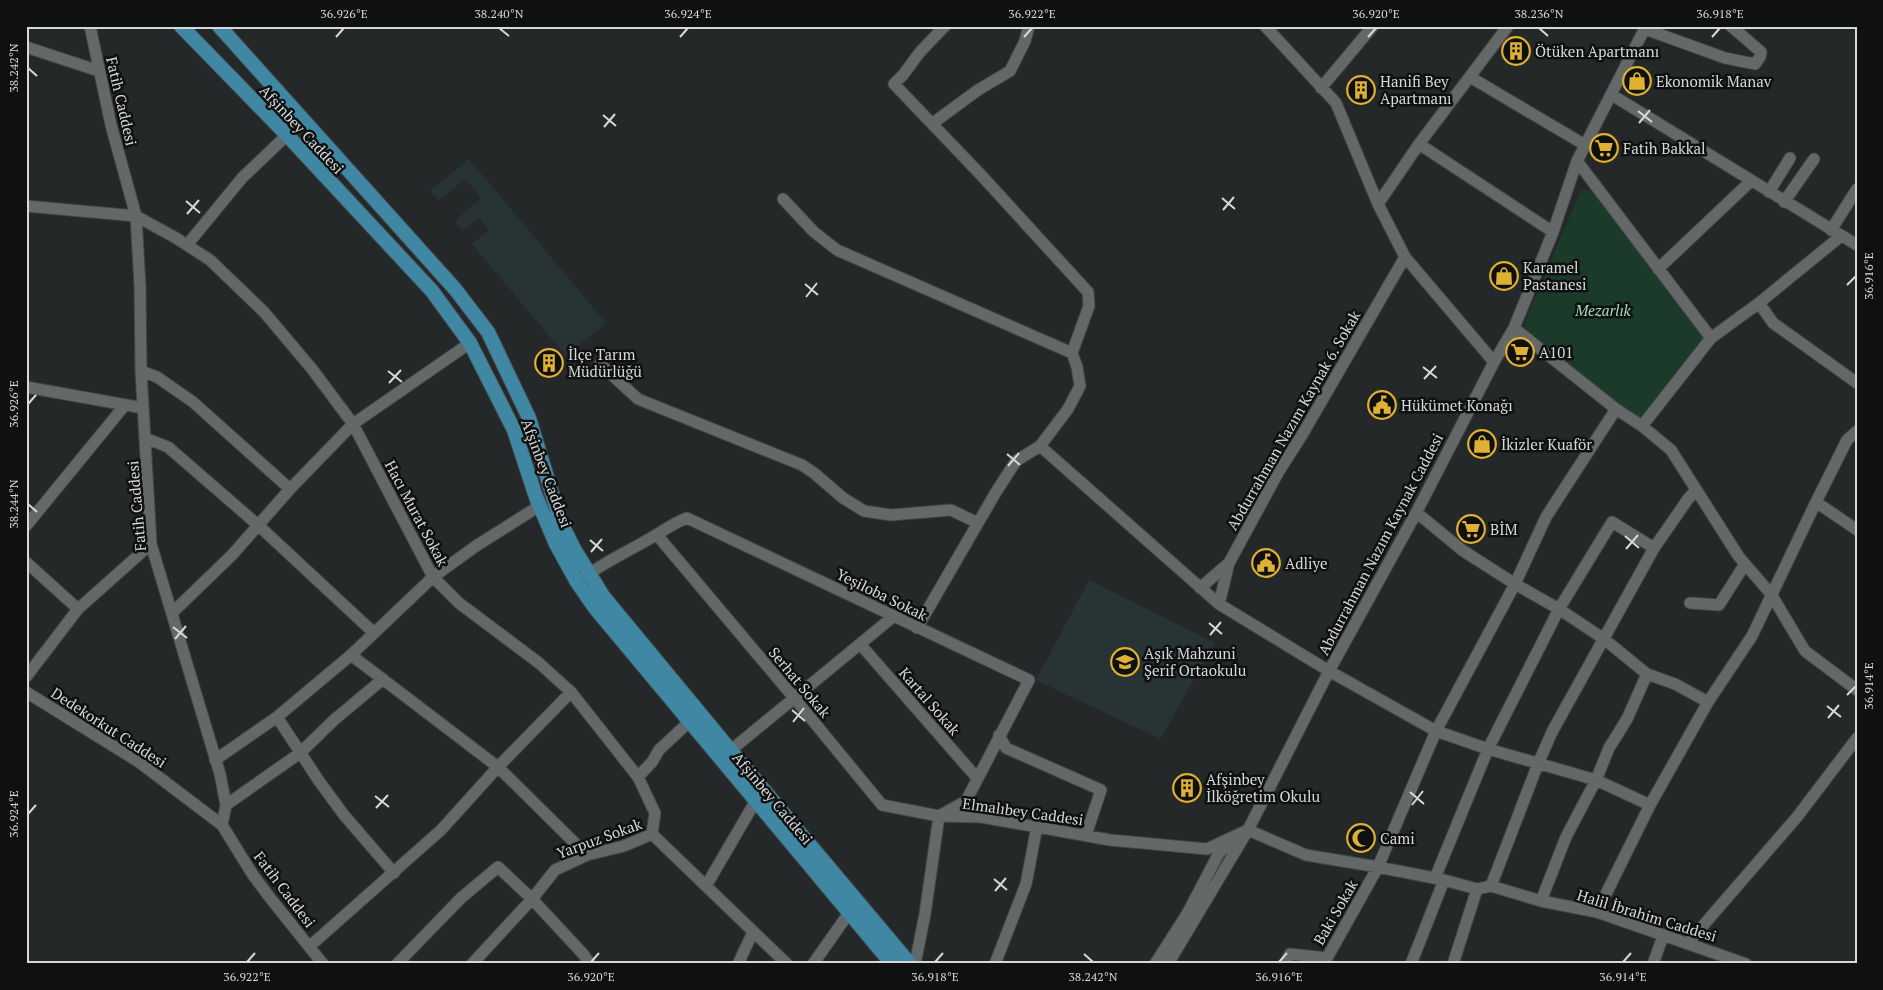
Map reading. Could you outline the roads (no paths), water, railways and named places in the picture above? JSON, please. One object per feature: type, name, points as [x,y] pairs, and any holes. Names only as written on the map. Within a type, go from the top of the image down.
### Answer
[{"type":"main road","name":"Afşinbey Caddesi","points":[[181,26],[432,291],[470,343],[514,430],[536,498],[556,544],[583,578],[603,596],[725,755],[910,964]]},
{"type":"main road","name":"Afşinbey Caddesi","points":[[218,26],[455,289],[488,332],[529,418],[561,523],[595,608],[690,722],[725,755],[756,802],[892,964]]},
{"type":"street","name":"Fatih Caddesi","points":[[91,26],[111,125],[136,216],[140,286],[141,371],[151,544],[215,760],[226,805],[222,825],[244,862],[323,964]]},
{"type":"street","points":[[917,628],[1016,461],[1040,446],[1068,409],[1080,386],[1077,367],[1072,353],[1089,306],[1088,292],[894,84],[920,52],[945,26]]},
{"type":"street","points":[[932,123],[978,90],[1010,71],[1025,41],[1029,26]]},
{"type":"street","points":[[1265,26],[1336,103],[1378,204],[1405,257],[1494,362]]},
{"type":"street","points":[[1321,88],[1373,26]]},
{"type":"street","points":[[1645,28],[1725,58],[1755,64],[1761,52],[1732,26]]},
{"type":"street","name":"Abdurrahman Nazım Kaynak Caddesi","points":[[1168,964],[1248,830],[1329,671],[1415,515],[1494,362],[1514,328],[1553,232],[1577,161],[1645,28]]},
{"type":"street","points":[[1378,204],[1419,144],[1470,77],[1502,29]]},
{"type":"street","points":[[26,47],[99,71]]},
{"type":"street","points":[[1470,77],[1586,145]]},
{"type":"street","points":[[1612,95],[1857,245]]},
{"type":"street","points":[[187,244],[242,178],[287,136]]},
{"type":"street","points":[[1419,144],[1553,232]]},
{"type":"street","points":[[1769,192],[1790,158]]},
{"type":"street","points":[[1784,202],[1814,159]]},
{"type":"street","points":[[1577,161],[1711,338]]},
{"type":"street","points":[[1658,269],[1752,181]]},
{"type":"street","points":[[1831,230],[1857,189]]},
{"type":"street","points":[[784,199],[814,232],[837,250],[1072,353]]},
{"type":"street","points":[[26,206],[136,216]]},
{"type":"street","name":"Hacı Murat Sokak","points":[[136,216],[187,244],[210,260],[264,312],[312,369],[353,424],[434,577],[458,603],[539,663],[571,692],[638,777],[655,813],[652,834]]},
{"type":"street","points":[[1642,426],[1711,338],[1841,236]]},
{"type":"street","name":"Abdurrahman Nazım Kaynak 6. Sokak","points":[[1219,604],[1229,563],[1278,471],[1302,435],[1405,257]]},
{"type":"street","points":[[1758,303],[1773,323],[1857,383]]},
{"type":"street","points":[[1514,328],[1671,450],[1745,564],[1771,594],[1805,651],[1857,690]]},
{"type":"street","points":[[172,613],[232,555],[290,489],[353,424],[470,343]]},
{"type":"street","points":[[600,364],[638,399],[802,465],[842,498],[864,511],[891,515],[951,510],[978,523]]},
{"type":"street","points":[[141,371],[158,377],[192,402],[290,489]]},
{"type":"street","points":[[26,387],[144,408]]},
{"type":"street","points":[[26,526],[125,405]]},
{"type":"street","points":[[1378,867],[1436,731],[1515,584],[1546,517],[1616,409]]},
{"type":"street","points":[[1597,912],[1650,805],[1708,702],[1752,636],[1847,440],[1857,431]]},
{"type":"street","points":[[146,438],[168,448],[258,525],[374,633]]},
{"type":"street","points":[[1040,446],[1219,604],[1329,671],[1436,731],[1488,749],[1596,780],[1650,805]]},
{"type":"street","points":[[1491,886],[1538,764],[1580,679],[1654,548],[1696,490]]},
{"type":"street","points":[[215,760],[277,717],[351,655],[434,577],[476,546],[536,508],[536,498]]},
{"type":"street","points":[[1816,502],[1857,530]]},
{"type":"street","points":[[1415,515],[1422,517],[1462,550],[1515,584],[1559,609],[1604,639],[1647,674],[1675,684],[1708,702]]},
{"type":"street","name":"Yeşiloba Sokak","points":[[583,578],[657,535],[674,522],[687,518],[1029,680],[966,801]]},
{"type":"street","points":[[1412,964],[1440,879],[1488,749],[1559,609],[1612,522],[1654,548]]},
{"type":"street","name":"Serhat Sokak","points":[[657,535],[882,806],[939,816]]},
{"type":"street","points":[[26,677],[78,609],[151,544]]},
{"type":"street","points":[[26,562],[78,609]]},
{"type":"street","points":[[1200,588],[1229,563]]},
{"type":"street","points":[[1690,603],[1720,605],[1745,564]]},
{"type":"street","points":[[725,755],[894,616]]},
{"type":"street","name":"Kartal Sokak","points":[[860,644],[978,778]]},
{"type":"street","points":[[351,655],[498,767],[587,855]]},
{"type":"street","points":[[1540,901],[1566,837],[1596,780],[1609,748],[1628,719],[1647,674]]},
{"type":"street","points":[[226,805],[300,753],[334,720],[383,679]]},
{"type":"street","name":"Dedekorkut Caddesi","points":[[26,692],[139,762],[222,825]]},
{"type":"street","points":[[310,946],[441,830],[498,767],[571,692]]},
{"type":"street","points":[[277,717],[344,815],[394,873]]},
{"type":"street","points":[[638,777],[652,762],[659,750],[690,722]]},
{"type":"street","points":[[999,735],[1006,748],[1101,790],[1086,835]]},
{"type":"street","points":[[1688,943],[1797,817],[1857,738]]},
{"type":"street","points":[[915,964],[925,914],[939,816],[966,801],[981,817]]},
{"type":"street","points":[[706,886],[756,802]]},
{"type":"street","name":"Elmalıbey Caddesi","points":[[939,816],[981,817],[1110,840],[1207,849],[1248,830]]},
{"type":"street","points":[[994,964],[1026,884],[1038,826]]},
{"type":"street","points":[[1155,964],[1186,914],[1219,853],[1248,830]]},
{"type":"street","name":"Halil İbrahim Caddesi","points":[[1248,830],[1306,855],[1440,879],[1477,889],[1491,886],[1540,901],[1597,912],[1746,964]]},
{"type":"street","name":"Yarpuz Sokak","points":[[472,964],[532,899],[555,870],[587,855],[624,846],[652,834],[787,964]]},
{"type":"street","points":[[397,964],[461,898],[498,867],[532,899],[584,961]]},
{"type":"street","name":"Baki Sokak","points":[[1285,964],[1290,954],[1326,958],[1378,867]]},
{"type":"street","points":[[1453,964],[1477,889]]},
{"type":"street","points":[[813,964],[849,913]]},
{"type":"street","points":[[738,964],[752,932]]},
{"type":"street","points":[[1653,964],[1663,936]]},
{"type":"place","name":"Ötüken Apartmanı","points":[[1516,51]]},
{"type":"place","name":"Ekonomik Manav","points":[[1637,81]]},
{"type":"place","name":"Hanifi Bey Apartmanı","points":[[1361,90]]},
{"type":"place","name":"Fatih Bakkal","points":[[1604,148]]},
{"type":"place","name":"Karamel Pastanesi","points":[[1504,276]]},
{"type":"place","name":"A101","points":[[1520,352]]},
{"type":"place","name":"İlçe Tarım Müdürlüğü","points":[[549,363]]},
{"type":"place","name":"Hükümet Konağı","points":[[1382,405]]},
{"type":"place","name":"İkizler Kuaför","points":[[1482,444]]},
{"type":"place","name":"BİM","points":[[1471,529]]},
{"type":"place","name":"Adliye","points":[[1266,563]]},
{"type":"place","name":"Aşık Mahzuni Şerif Ortaokulu","points":[[1125,662]]},
{"type":"place","name":"Afşinbey İlköğretim Okulu","points":[[1187,788]]},
{"type":"place","name":"Cami","points":[[1361,838]]},
{"type":"park label","name":"Mezarlık","points":[[1603,310]]}]
